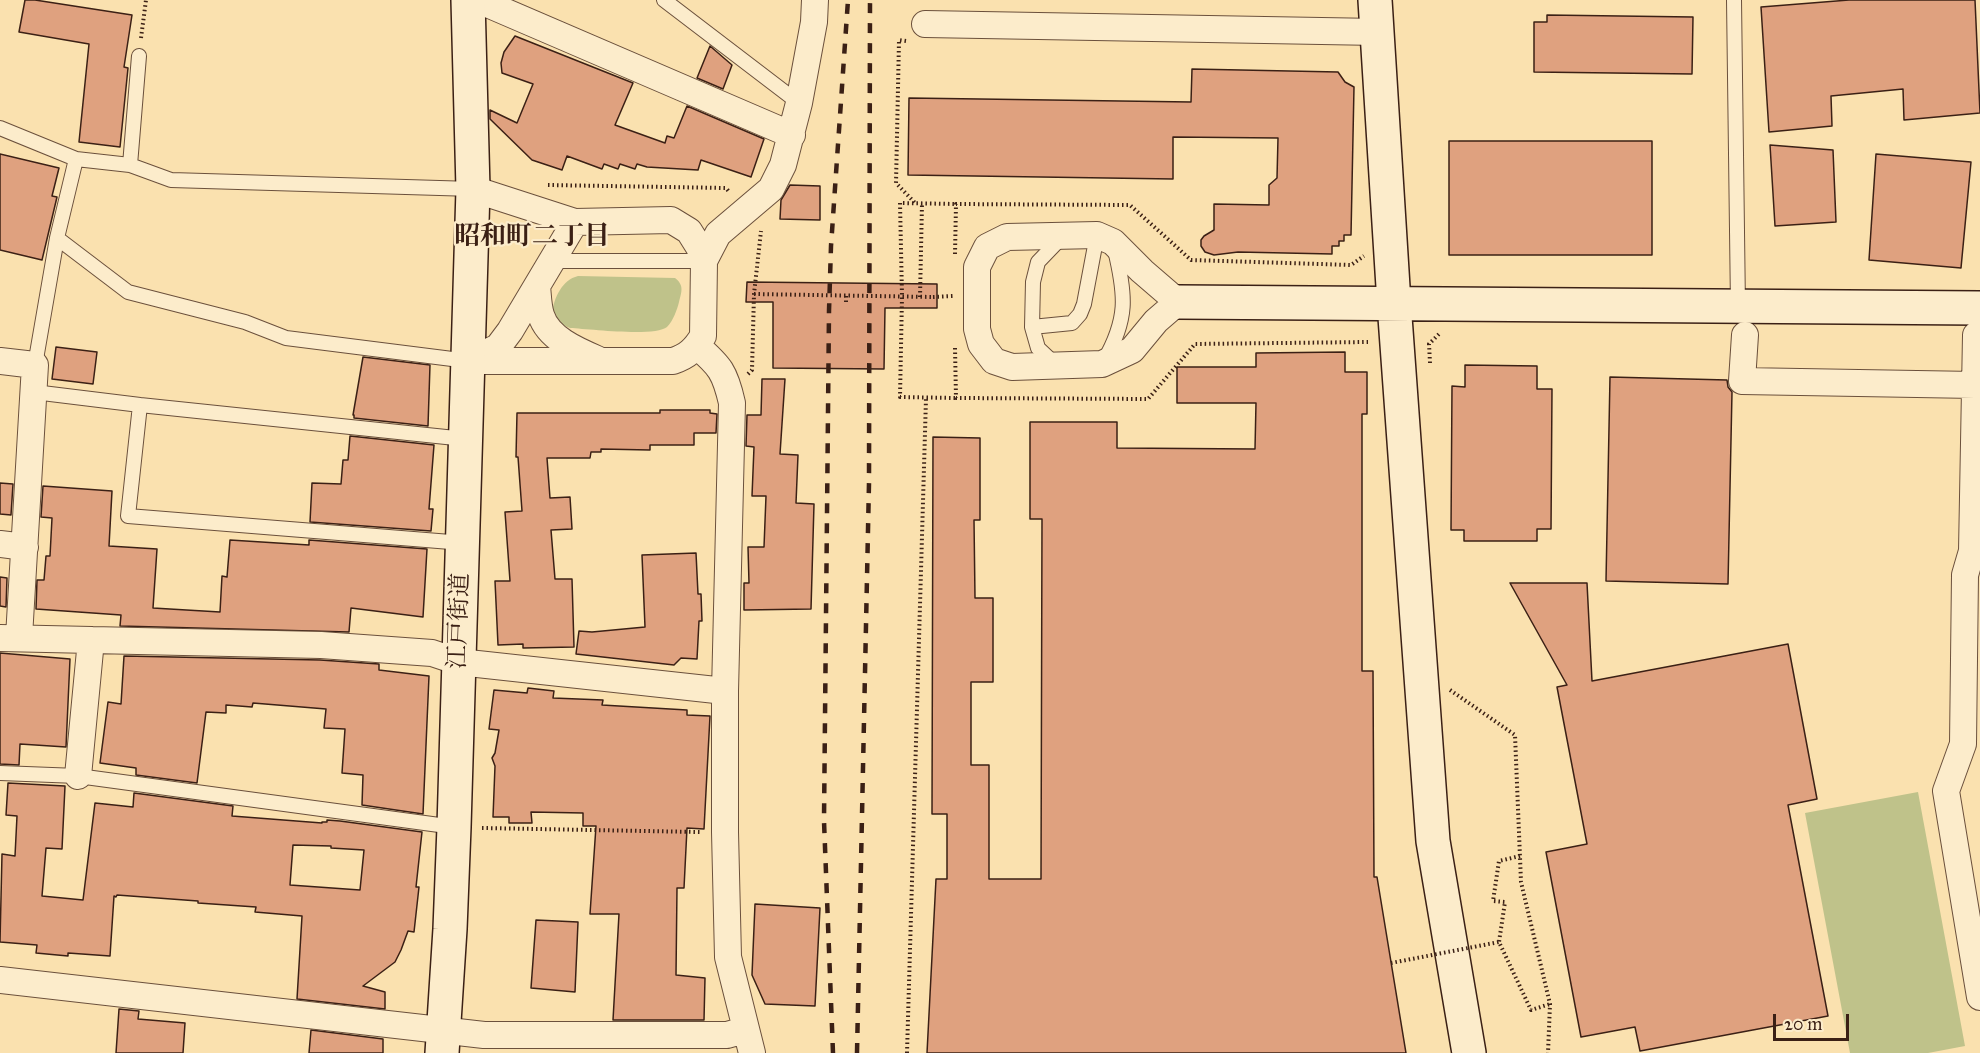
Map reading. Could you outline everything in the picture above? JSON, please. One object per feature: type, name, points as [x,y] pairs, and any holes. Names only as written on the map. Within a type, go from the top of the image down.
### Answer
[{"type":"street","name":"江戸街道","points":[[443,1042],[454,827],[473,189],[468,0]]},
{"type":"street","points":[[478,0],[792,135]]},
{"type":"street","points":[[704,261],[718,234],[771,189],[783,165],[799,102],[814,22],[815,0]]},
{"type":"street","points":[[1375,0],[1394,303],[1433,841],[1469,1053]]},
{"type":"street","points":[[920,33],[1378,32]]},
{"type":"street","points":[[468,361],[673,361],[686,357],[703,336],[704,261],[689,231],[671,220],[575,222],[473,189]]},
{"type":"street","points":[[468,361],[498,347],[510,331],[575,222]]},
{"type":"street","points":[[1178,302],[1156,321],[1132,350],[1102,364],[1012,367],[994,362],[981,344],[977,329],[977,267],[987,247],[1007,237],[1063,236],[1105,239],[1178,302],[1394,303],[1742,321],[1978,322],[1972,551],[1965,575],[1963,744],[1946,791],[1980,997]]},
{"type":"street","points":[[537,286],[541,315],[548,328],[561,340],[602,361]]},
{"type":"street","points":[[1742,321],[1742,381],[1975,385]]},
{"type":"street","points":[[0,980],[443,1042],[484,1035],[727,1035],[748,1041],[728,957],[725,691],[732,403],[728,386],[718,365],[697,346]]},
{"type":"street","points":[[0,361],[35,365],[34,392],[12,545],[9,637],[321,645],[432,653],[459,662],[725,691]]},
{"type":"street","points":[[78,776],[91,640]]},
{"type":"lane","points":[[664,0],[799,102]]},
{"type":"lane","points":[[1734,0],[1742,321]]},
{"type":"lane","points":[[130,165],[139,56]]},
{"type":"lane","points":[[0,128],[76,159],[130,165],[171,180],[473,189]]},
{"type":"lane","points":[[35,365],[57,237],[76,159]]},
{"type":"lane","points":[[1057,366],[1038,348],[1032,327],[1033,282],[1038,262],[1063,236]]},
{"type":"lane","points":[[57,237],[128,292],[245,322],[286,338],[468,361]]},
{"type":"lane","points":[[1032,327],[1072,323],[1080,314],[1105,239]]},
{"type":"lane","points":[[1102,364],[1120,330],[1124,309],[1120,273],[1105,239]]},
{"type":"lane","points":[[552,261],[704,261]]},
{"type":"lane","points":[[34,392],[466,439]]},
{"type":"lane","points":[[140,405],[128,516],[463,543]]},
{"type":"lane","points":[[0,773],[78,776],[454,827]]},
{"type":"path","points":[[139,56],[146,0]]},
{"type":"path","points":[[920,33],[899,40],[896,183],[919,204],[920,297]]},
{"type":"path","points":[[544,185],[726,188],[736,201]]},
{"type":"path","points":[[956,204],[900,203],[902,296],[900,397],[956,398]]},
{"type":"path","points":[[752,370],[754,294],[762,221]]},
{"type":"path","points":[[754,294],[959,296]]},
{"type":"path","points":[[846,296],[846,302]]},
{"type":"path","points":[[1430,368],[1429,344],[1444,330]]},
{"type":"path","points":[[908,1053],[926,398]]},
{"type":"path","points":[[1450,700],[1449,690],[1515,735],[1521,882],[1550,1004],[1548,1053]]},
{"type":"path","points":[[454,827],[725,832]]},
{"type":"path","points":[[1520,856],[1499,861],[1493,900],[1505,902],[1499,942],[1531,1010],[1550,1004]]},
{"type":"path","points":[[1477,938],[1479,949]]},
{"type":"path","points":[[1391,963],[1499,942]]},
{"type":"green space","points":[[578,276],[675,278],[682,288],[681,295],[671,322],[660,330],[636,332],[570,328],[560,324],[552,313],[560,290],[567,281]]},
{"type":"green space","points":[[1918,792],[1965,1046],[1928,1053],[1850,1053],[1805,813]]},
{"type":"building","points":[[25,0],[132,15],[124,67],[128,68],[120,147],[79,142],[89,44],[19,32]]},
{"type":"building","points":[[1849,0],[1975,0],[1980,113],[1904,120],[1903,89],[1831,96],[1832,126],[1769,132],[1761,7]]},
{"type":"building","points":[[1547,15],[1693,17],[1692,74],[1534,72],[1534,22],[1547,22]]},
{"type":"building","points":[[515,36],[633,83],[615,125],[665,143],[667,136],[674,138],[687,106],[764,139],[751,177],[701,160],[698,170],[647,167],[637,164],[635,169],[620,164],[618,169],[604,164],[602,169],[567,156],[562,170],[532,160],[490,119],[490,110],[517,123],[533,84],[502,73],[501,63],[504,52]]},
{"type":"building","points":[[710,46],[732,65],[723,89],[697,78]]},
{"type":"building","points":[[1192,69],[1338,72],[1345,82],[1354,87],[1351,235],[1344,235],[1344,241],[1339,241],[1339,246],[1332,246],[1332,254],[1238,252],[1214,255],[1205,252],[1201,246],[1204,236],[1214,230],[1214,204],[1269,205],[1269,185],[1277,178],[1278,138],[1173,137],[1173,179],[908,175],[909,98],[1191,102]]},
{"type":"building","points":[[1449,141],[1652,141],[1652,255],[1449,255]]},
{"type":"building","points":[[1770,145],[1833,150],[1836,222],[1775,226]]},
{"type":"building","points":[[0,154],[59,168],[52,196],[57,197],[42,260],[0,250]]},
{"type":"building","points":[[1876,154],[1971,162],[1961,268],[1869,260]]},
{"type":"building","points":[[790,185],[820,186],[820,220],[780,219],[781,200]]},
{"type":"building","points":[[747,282],[937,284],[937,308],[885,308],[884,369],[773,368],[773,302],[746,302]]},
{"type":"building","points":[[56,347],[97,352],[93,384],[52,379]]},
{"type":"building","points":[[1345,352],[1345,372],[1367,372],[1367,414],[1362,414],[1362,671],[1373,671],[1374,877],[1377,877],[1406,1053],[927,1053],[936,879],[947,879],[947,814],[932,814],[933,437],[980,438],[980,520],[974,520],[975,598],[993,598],[993,682],[971,682],[971,765],[989,765],[989,879],[1041,879],[1042,519],[1030,519],[1030,422],[1117,422],[1117,448],[1255,449],[1256,403],[1177,403],[1177,367],[1256,367],[1256,353]]},
{"type":"building","points":[[363,357],[430,365],[428,426],[354,418]]},
{"type":"building","points":[[1465,365],[1537,366],[1537,389],[1552,389],[1551,529],[1537,529],[1537,541],[1464,541],[1464,530],[1451,530],[1452,386],[1465,387]]},
{"type":"building","points":[[1610,377],[1727,380],[1732,392],[1728,584],[1606,581]]},
{"type":"building","points":[[762,379],[785,379],[780,454],[798,455],[796,503],[814,504],[811,609],[744,610],[744,583],[749,583],[748,547],[764,547],[766,496],[752,496],[754,447],[746,446],[747,415],[761,415]]},
{"type":"building","points":[[660,410],[710,410],[710,413],[717,414],[716,433],[694,433],[694,445],[650,445],[650,450],[601,449],[601,452],[591,452],[590,458],[547,458],[550,498],[570,497],[572,529],[551,530],[555,579],[572,579],[574,647],[523,648],[523,644],[498,645],[495,581],[510,581],[505,512],[522,511],[518,457],[516,457],[517,413],[660,413]]},
{"type":"building","points":[[350,436],[434,445],[429,509],[433,509],[431,531],[310,522],[312,483],[341,484],[343,460],[348,460]]},
{"type":"building","points":[[0,483],[13,484],[11,515],[0,514]]},
{"type":"building","points":[[43,486],[112,491],[109,546],[157,549],[153,608],[220,612],[222,576],[227,577],[230,540],[309,545],[309,540],[427,549],[423,617],[351,608],[349,632],[120,626],[121,615],[36,609],[37,580],[44,580],[46,556],[50,556],[52,518],[41,517]]},
{"type":"building","points":[[696,553],[702,621],[699,621],[697,659],[681,658],[674,665],[576,654],[579,631],[645,627],[642,555]]},
{"type":"building","points":[[0,577],[7,578],[6,607],[0,606]]},
{"type":"building","points":[[1510,583],[1587,583],[1592,681],[1788,644],[1817,799],[1788,805],[1828,1016],[1640,1051],[1635,1027],[1581,1037],[1546,852],[1587,844],[1557,687],[1567,685]]},
{"type":"building","points":[[0,653],[70,659],[66,747],[20,744],[19,765],[0,764]]},
{"type":"building","points":[[124,656],[320,660],[379,664],[379,670],[429,676],[423,814],[362,805],[363,775],[342,773],[345,729],[324,728],[326,709],[253,703],[252,707],[226,705],[226,713],[206,712],[197,783],[136,775],[136,768],[100,763],[108,702],[121,704]]},
{"type":"building","points":[[528,688],[554,691],[553,698],[603,700],[602,705],[687,710],[687,715],[710,716],[704,829],[687,828],[684,888],[677,888],[676,975],[705,978],[704,1020],[613,1020],[619,914],[590,914],[596,826],[583,826],[583,813],[531,812],[532,823],[509,823],[509,817],[493,817],[495,766],[492,758],[499,730],[489,729],[494,690],[527,693]]},
{"type":"building","points":[[8,783],[65,786],[62,849],[46,848],[42,896],[83,900],[95,803],[133,807],[134,793],[233,806],[232,816],[322,823],[327,820],[340,821],[422,832],[414,932],[408,931],[395,962],[363,986],[385,992],[385,1009],[297,999],[302,916],[255,912],[256,907],[117,895],[114,896],[110,956],[36,953],[37,945],[0,942],[2,854],[15,856],[17,816],[6,815]],"holes":[[[293,845],[331,846],[331,848],[364,850],[360,890],[290,885]]]},
{"type":"building","points":[[755,904],[820,908],[815,1006],[765,1004],[752,975]]},
{"type":"building","points":[[536,920],[578,922],[575,992],[531,988]]},
{"type":"building","points":[[119,1009],[139,1011],[138,1019],[185,1023],[183,1053],[116,1053]]},
{"type":"building","points":[[311,1030],[383,1039],[383,1053],[309,1053]]},
{"type":"railway","points":[[833,1053],[824,821],[829,311],[831,246],[848,0]]},
{"type":"railway","points":[[857,1053],[869,483],[870,0]]},
{"type":"district","name":"昭和町二丁目","points":[[532,238]]}]
